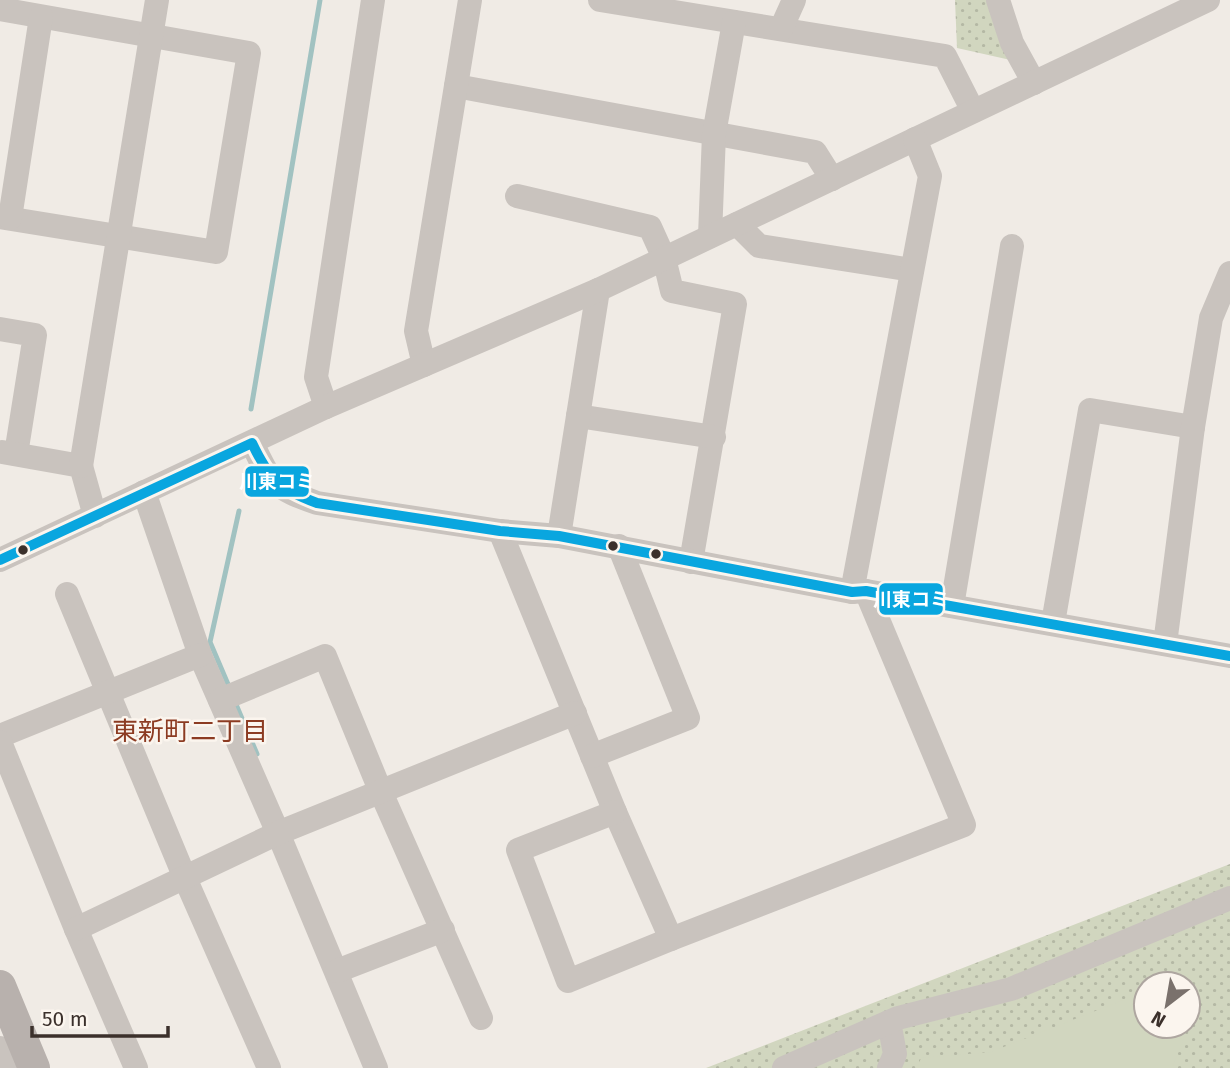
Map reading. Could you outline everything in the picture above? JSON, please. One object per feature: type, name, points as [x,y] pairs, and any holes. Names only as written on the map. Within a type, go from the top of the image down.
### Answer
[{"type":"main road","points":[[0,986],[10,1062]]},
{"type":"street","points":[[95,516],[81,466],[157,0]]},
{"type":"street","points":[[326,407],[316,377],[373,0]]},
{"type":"street","points":[[424,365],[416,331],[470,0]]},
{"type":"street","points":[[600,0],[644,3],[734,22],[945,56],[973,111]]},
{"type":"street","points":[[781,29],[794,0]]},
{"type":"street","points":[[998,0],[1012,43],[1034,83]]},
{"type":"street","points":[[0,560],[326,407],[598,290],[1208,0]]},
{"type":"street","points":[[0,9],[249,53],[216,252],[5,217],[41,17]]},
{"type":"street","points":[[710,236],[714,134],[734,22]]},
{"type":"street","points":[[456,86],[814,152],[832,178]]},
{"type":"street","points":[[615,812],[517,850],[568,981],[964,825],[859,592],[930,176],[915,139]]},
{"type":"street","points":[[517,197],[650,227],[664,258],[672,291],[735,303],[691,562]]},
{"type":"street","points":[[737,223],[759,246],[912,270]]},
{"type":"street","points":[[952,606],[1012,246]]},
{"type":"street","points":[[1165,644],[1193,427],[1211,318],[1230,273]]},
{"type":"street","points":[[559,536],[598,290]]},
{"type":"street","points":[[0,329],[35,335],[8,453],[81,466]]},
{"type":"street","points":[[1053,624],[1090,410],[1193,427]]},
{"type":"street","points":[[578,416],[713,438]]},
{"type":"street","points":[[252,443],[268,477],[290,494],[317,503],[619,546],[691,562],[1230,656]]},
{"type":"street","points":[[144,492],[200,655],[337,971],[368,1066]]},
{"type":"street","points":[[500,531],[615,812],[671,939]]},
{"type":"street","points":[[592,756],[688,718],[619,546]]},
{"type":"street","points":[[67,594],[185,878],[269,1068]]},
{"type":"street","points":[[0,736],[200,655]]},
{"type":"street","points":[[220,700],[325,656],[380,790],[481,1018]]},
{"type":"street","points":[[76,929],[278,833],[575,713]]},
{"type":"street","points":[[0,742],[136,1068]]},
{"type":"street","points":[[784,1068],[889,1022],[1011,989],[1230,898]]},
{"type":"street","points":[[337,971],[443,930]]},
{"type":"street","points":[[889,1022],[895,1054],[890,1068]]},
{"type":"green space","points":[[955,0],[988,0],[1015,61],[957,48]]},
{"type":"green space","points":[[1230,864],[1230,1068],[706,1068]]},
{"type":"green space","points":[[1132,997],[1132,1040],[1183,1040],[1172,1068],[917,1068],[921,1058],[991,1052]]},
{"type":"waterway","points":[[251,409],[320,0]]},
{"type":"waterway","points":[[230,689],[210,642],[239,511]]},
{"type":"waterway","points":[[235,702],[257,754]]},
{"type":"transit line","name":"川東コミ","points":[[0,560],[252,443],[264,466],[277,481],[293,493],[317,503],[500,531],[559,536],[852,592],[866,591],[1230,656]]},
{"type":"district","name":"東新町二丁目","points":[[190,731]]}]
